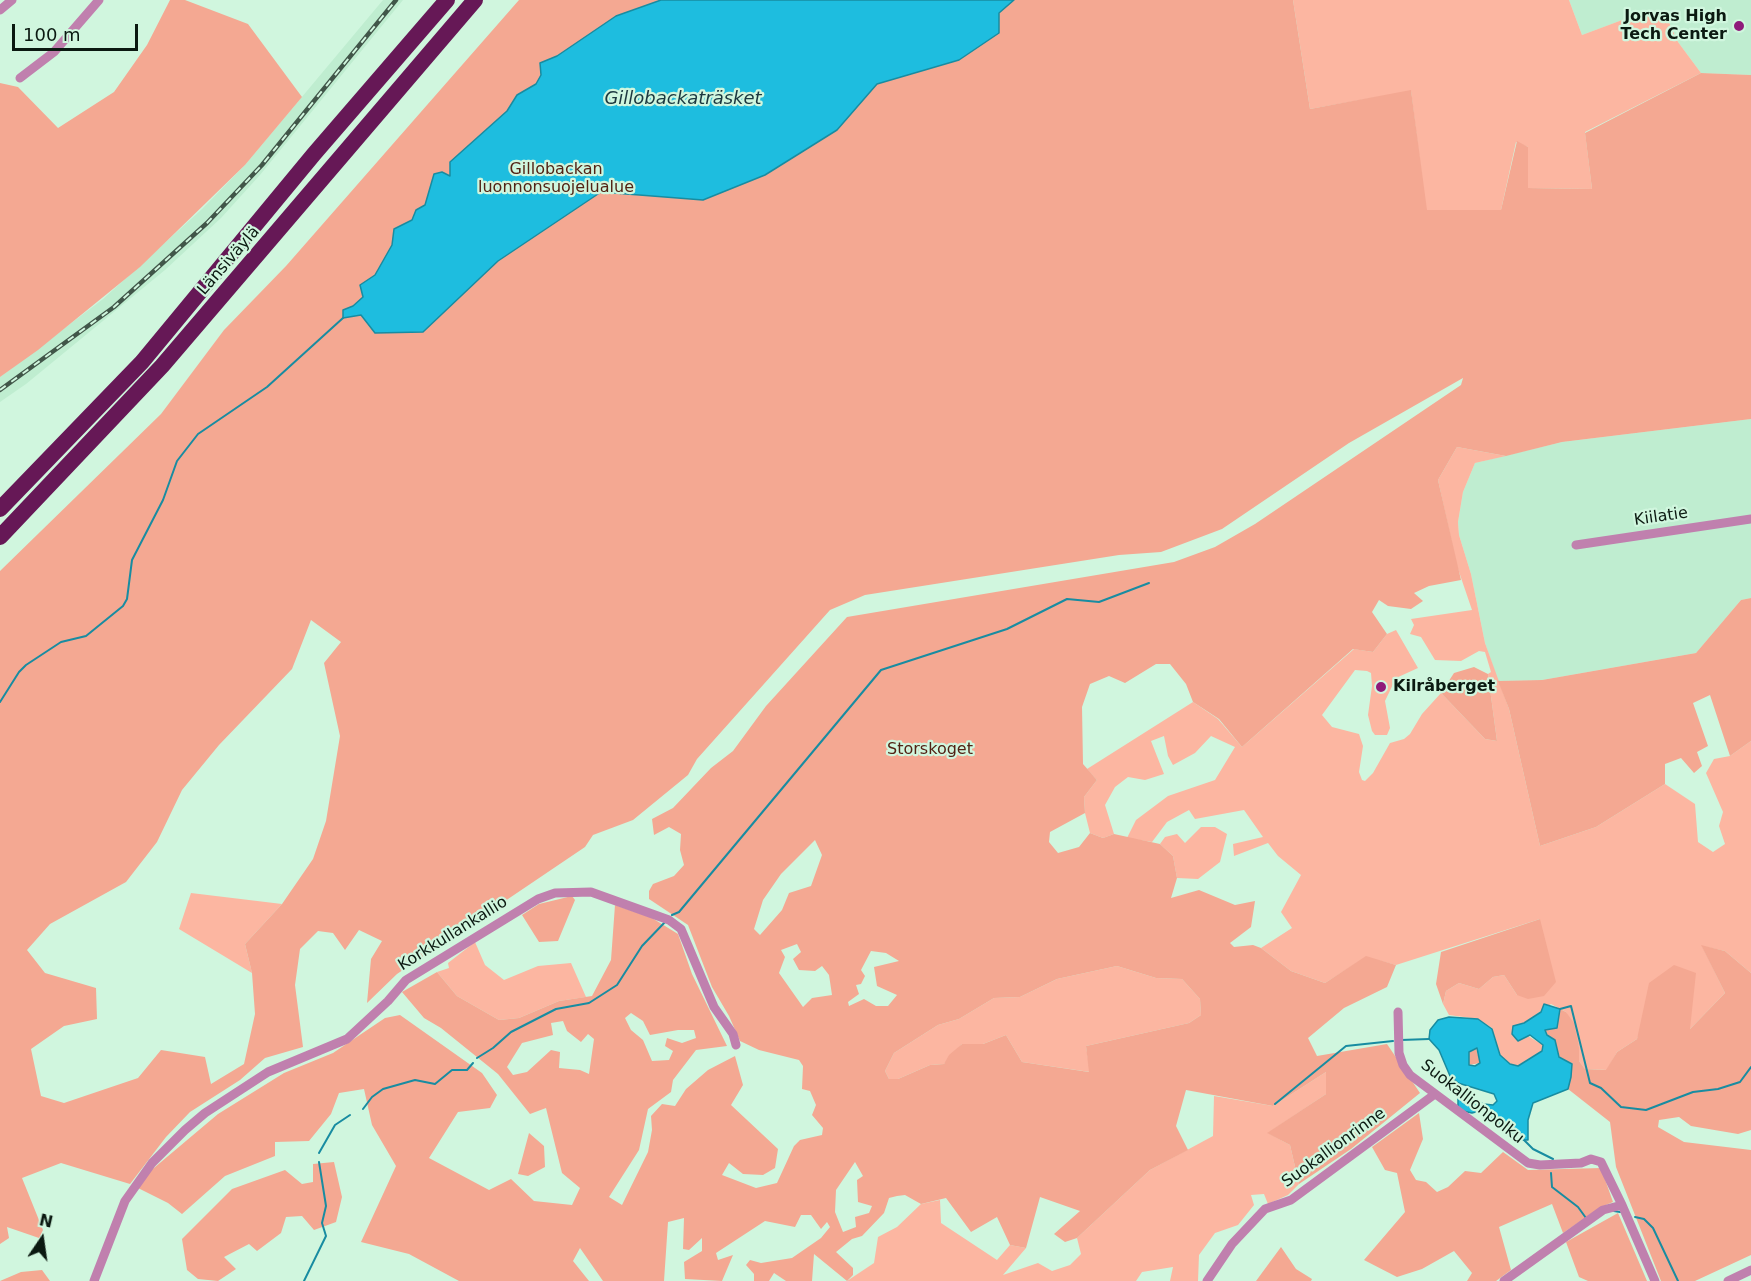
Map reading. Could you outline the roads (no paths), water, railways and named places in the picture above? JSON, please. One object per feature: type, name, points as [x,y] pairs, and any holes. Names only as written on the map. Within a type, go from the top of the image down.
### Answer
[{"type":"highway","name":"Länsiväylä","points":[[0,509],[142,362],[314,154],[447,0]]},
{"type":"highway","name":"Länsiväylä","points":[[0,537],[162,366],[475,0]]},
{"type":"street","points":[[0,10],[12,0]]},
{"type":"street","points":[[20,78],[54,52],[99,0]]},
{"type":"street","name":"Kiilatie","points":[[1576,544],[1751,519]]},
{"type":"street","name":"Korkkullankallio","points":[[94,1281],[113,1225],[138,1179],[205,1113],[268,1072],[346,1039],[388,1001],[406,980],[538,899],[563,892],[591,892],[669,920],[681,929],[714,1007],[732,1034],[736,1045]]},
{"type":"street","name":"Suokallionpolku","points":[[1398,1012],[1397,1039],[1403,1065],[1435,1094],[1528,1163],[1540,1165],[1581,1163],[1591,1160],[1601,1162],[1622,1205]]},
{"type":"street","name":"Suokallionrinne","points":[[1207,1281],[1232,1244],[1264,1209],[1291,1200],[1435,1094]]},
{"type":"street","points":[[1503,1281],[1602,1210],[1622,1205],[1655,1281]]},
{"type":"street","points":[[1728,1281],[1751,1270]]},
{"type":"water","name":"Gillobackaträsket","points":[[661,0],[1014,0],[999,13],[999,33],[959,60],[877,84],[837,130],[765,175],[703,200],[601,192],[498,261],[423,332],[375,333],[361,315],[343,318],[343,310],[353,306],[363,297],[360,285],[375,275],[392,245],[394,229],[412,220],[416,210],[425,205],[434,174],[442,172],[450,176],[450,162],[507,111],[517,95],[536,84],[541,75],[540,63],[557,56],[616,16]]},
{"type":"water","points":[[1544,1004],[1560,1009],[1557,1028],[1545,1030],[1547,1035],[1555,1040],[1559,1057],[1572,1064],[1571,1077],[1568,1089],[1533,1103],[1528,1120],[1528,1140],[1520,1140],[1483,1110],[1472,1113],[1458,1110],[1458,1099],[1468,1094],[1473,1101],[1484,1104],[1493,1105],[1497,1101],[1494,1094],[1458,1083],[1450,1076],[1439,1050],[1429,1039],[1430,1030],[1438,1020],[1449,1017],[1478,1019],[1492,1029],[1500,1055],[1510,1064],[1518,1066],[1542,1051],[1543,1045],[1530,1035],[1518,1041],[1512,1034],[1513,1026],[1524,1023],[1541,1012]],"holes":[[[1477,1048],[1480,1063],[1475,1066],[1469,1065],[1469,1052]]]},
{"type":"waterway","points":[[0,702],[26,665],[61,642],[86,636],[123,606],[127,599],[132,560],[163,500],[177,461],[198,434],[267,387],[343,318]]},
{"type":"waterway","points":[[672,915],[679,912],[881,670],[1007,629],[1067,599],[1099,602],[1149,583]]},
{"type":"waterway","points":[[477,1058],[511,1032],[556,1009],[589,1003],[617,985],[642,946],[666,921]]},
{"type":"waterway","points":[[1560,1009],[1571,1006],[1590,1083],[1601,1088],[1621,1107],[1646,1110],[1693,1092],[1718,1089],[1740,1082],[1751,1067]]},
{"type":"waterway","points":[[1401,1040],[1429,1039]]},
{"type":"waterway","points":[[1275,1104],[1346,1046],[1393,1041]]},
{"type":"waterway","points":[[363,1109],[372,1097],[383,1089],[415,1080],[435,1084],[452,1070],[467,1070],[473,1063]]},
{"type":"waterway","points":[[319,1153],[335,1125],[350,1115]]},
{"type":"waterway","points":[[1524,1140],[1533,1149],[1553,1159]]},
{"type":"waterway","points":[[304,1281],[326,1236],[322,1223],[326,1206],[319,1162]]},
{"type":"waterway","points":[[1551,1173],[1552,1187],[1578,1207],[1586,1218]]},
{"type":"waterway","points":[[1614,1211],[1620,1212]]},
{"type":"waterway","points":[[1635,1217],[1644,1219],[1653,1228],[1678,1281]]},
{"type":"railway","points":[[0,390],[114,307],[207,223],[262,165],[396,0]]},
{"type":"place","name":"Jorvas High Tech Center","points":[[1739,26]]},
{"type":"place","name":"Kilråberget","points":[[1381,687]]},
{"type":"park label","name":"Gillobackan luonnonsuojelualue","points":[[556,179]]},
{"type":"park label","name":"Storskoget","points":[[930,750]]}]
